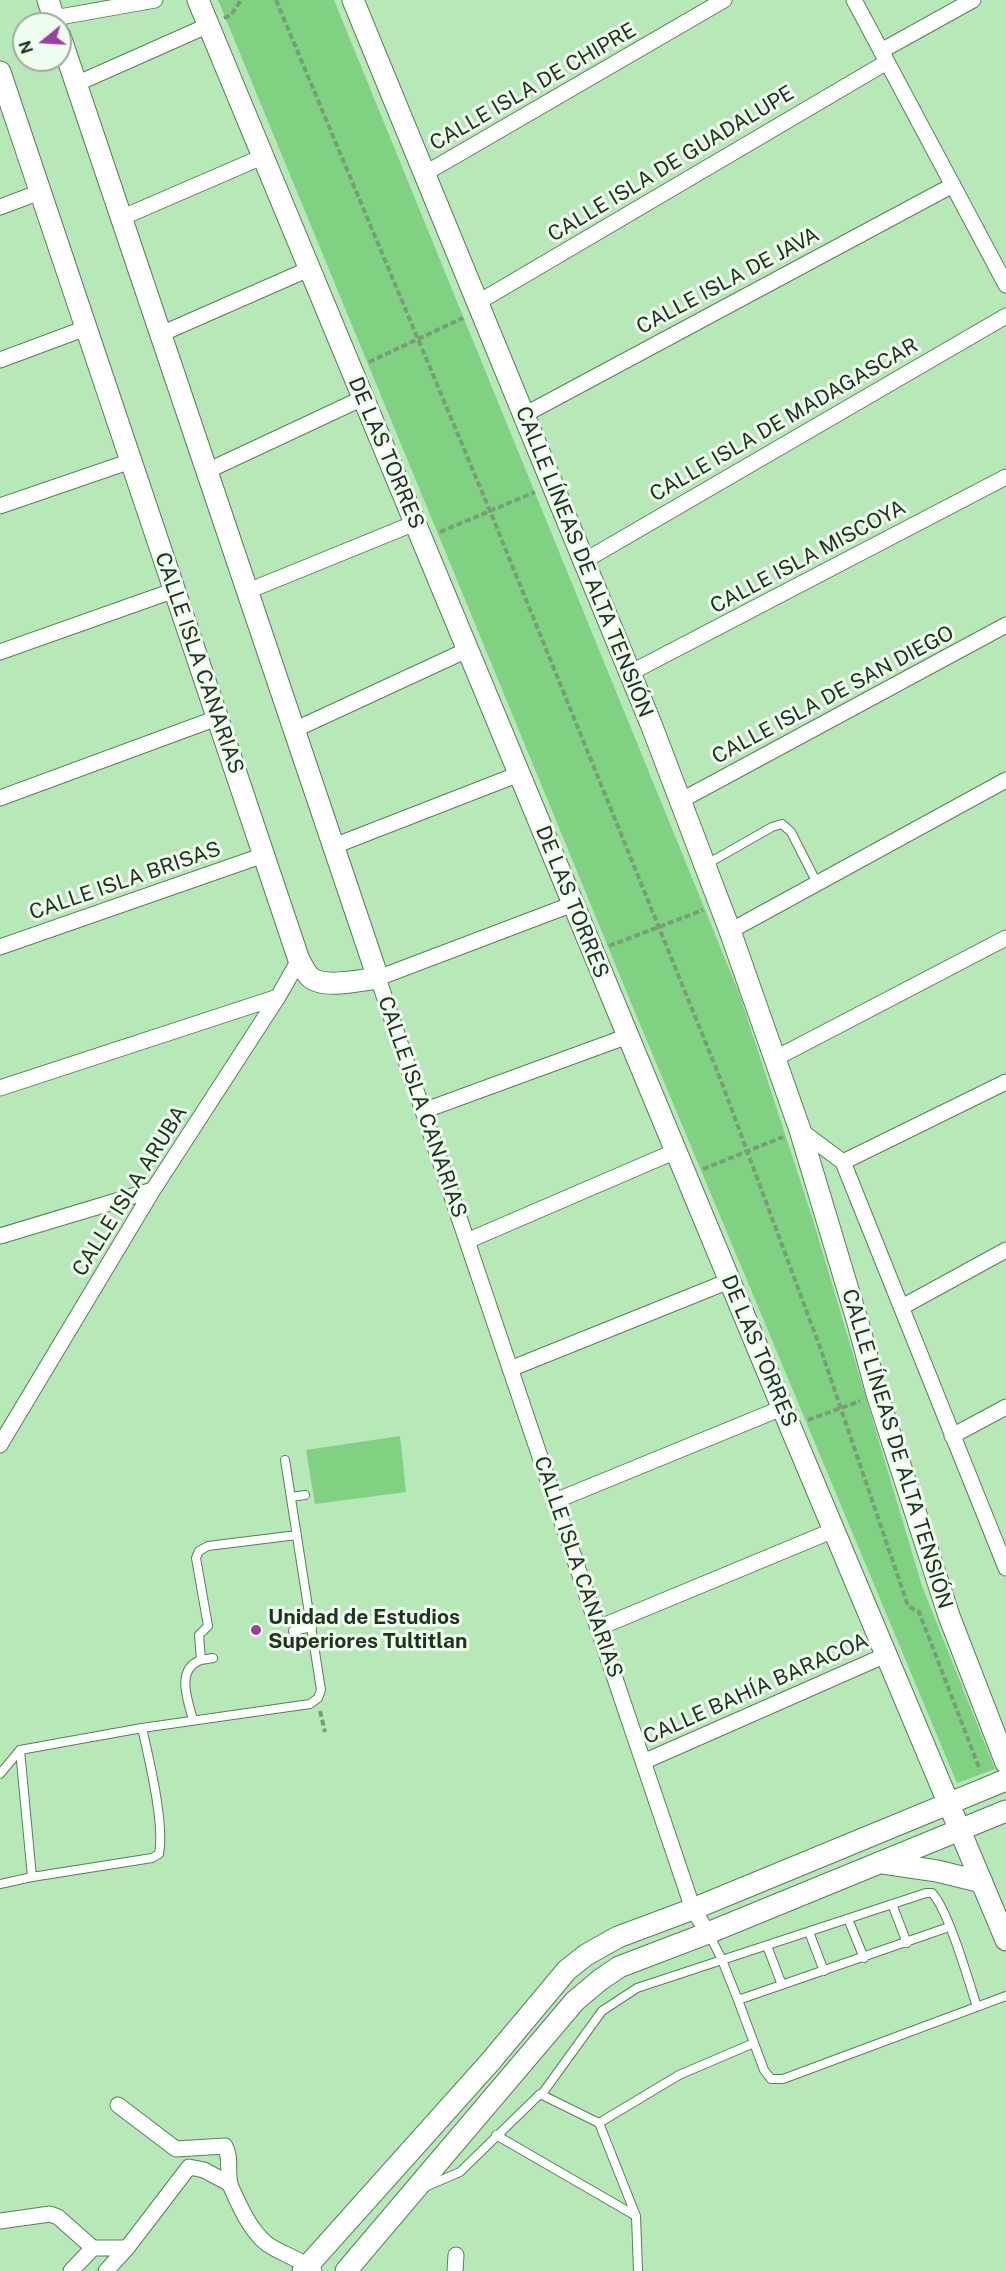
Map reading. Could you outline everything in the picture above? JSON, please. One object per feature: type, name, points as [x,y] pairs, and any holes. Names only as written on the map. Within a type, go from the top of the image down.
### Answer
[{"type":"main road","name":"DE LAS TORRES","points":[[198,0],[729,1281],[1006,1940]]},
{"type":"main road","name":"CALLE LÍNEAS DE ALTA TENSIÓN","points":[[352,0],[584,561],[720,904],[800,1130],[877,1394],[949,1616],[1006,1763]]},
{"type":"main road","points":[[72,72],[378,978]]},
{"type":"main road","name":"CALLE ISLA CANARIAS","points":[[0,74],[299,960],[309,977],[317,982],[332,984],[378,978]]},
{"type":"main road","points":[[308,2269],[331,2239],[490,2062],[567,1970],[586,1955],[618,1937],[693,1909],[996,1784]]},
{"type":"main road","points":[[331,2239],[351,2265],[575,2001],[619,1967],[1006,1811]]},
{"type":"main road","points":[[880,1862],[937,1870],[982,1882]]},
{"type":"street","points":[[72,16],[155,0]]},
{"type":"street","name":"CALLE ISLA DE CHIPRE","points":[[424,174],[724,0]]},
{"type":"street","points":[[854,0],[1006,285]]},
{"type":"street","name":"CALLE ISLA DE GUADALUPE","points":[[479,307],[973,0]]},
{"type":"street","points":[[76,84],[208,26]]},
{"type":"street","points":[[121,218],[262,156]]},
{"type":"street","name":"CALLE ISLA DE JAVA","points":[[524,415],[953,185]]},
{"type":"street","points":[[0,207],[40,192]]},
{"type":"street","points":[[161,334],[309,269]]},
{"type":"street","name":"CALLE ISLA DE MADAGASCAR","points":[[584,561],[1006,316]]},
{"type":"street","points":[[0,360],[86,328]]},
{"type":"street","points":[[207,471],[363,398]]},
{"type":"street","points":[[0,506],[131,460]]},
{"type":"street","name":"CALLE ISLA MISCOYA","points":[[630,674],[1006,477]]},
{"type":"street","points":[[248,591],[419,531]]},
{"type":"street","points":[[0,652],[175,590]]},
{"type":"street","name":"CALLE ISLA DE SAN DIEGO","points":[[680,801],[1006,625]]},
{"type":"street","points":[[294,729],[467,650]]},
{"type":"street","points":[[0,798],[217,718]]},
{"type":"street","points":[[334,846],[519,774]]},
{"type":"street","points":[[730,931],[1006,780]]},
{"type":"street","name":"CALLE ISLA BRISAS","points":[[0,946],[264,855]]},
{"type":"street","points":[[378,978],[573,904]]},
{"type":"street","points":[[776,1058],[1006,938]]},
{"type":"street","name":"CALLE ISLA ARUBA","points":[[0,1445],[153,1190],[278,997],[299,960]]},
{"type":"street","name":"CALLE ISLA CANARIAS","points":[[378,978],[693,1909],[708,1933]]},
{"type":"street","points":[[0,1088],[278,997]]},
{"type":"street","points":[[423,1111],[628,1036]]},
{"type":"street","points":[[800,1130],[843,1162],[1006,1082]]},
{"type":"street","points":[[467,1240],[676,1151]]},
{"type":"street","name":"CALLE LÍNEAS DE ALTA TENSIÓN","points":[[843,1162],[952,1436],[1005,1561]]},
{"type":"street","points":[[0,1236],[153,1190]]},
{"type":"street","points":[[902,1307],[1006,1250]]},
{"type":"street","points":[[510,1369],[729,1281]]},
{"type":"street","points":[[952,1436],[1006,1407]]},
{"type":"street","points":[[555,1502],[786,1417]]},
{"type":"street","points":[[598,1628],[834,1530]]},
{"type":"street","name":"CALLE BAHÍA BARACOA","points":[[643,1762],[886,1655]]},
{"type":"street","points":[[118,2105],[176,2149],[189,2167],[204,2170],[230,2184]]},
{"type":"street","points":[[176,2149],[225,2146],[229,2153],[230,2184],[255,2230],[266,2243],[308,2269]]},
{"type":"street","points":[[106,2271],[127,2248],[189,2167]]},
{"type":"street","points":[[0,2221],[50,2214],[58,2217],[93,2248],[127,2248]]},
{"type":"street","points":[[71,2271],[93,2248]]},
{"type":"street","points":[[455,2271],[456,2255]]},
{"type":"lane","points":[[705,865],[772,826],[782,824],[791,832],[817,883]]},
{"type":"lane","points":[[0,1774],[20,1750],[142,1728],[310,1704],[318,1698],[321,1690],[285,1460]]},
{"type":"lane","points":[[291,1497],[305,1495]]},
{"type":"lane","points":[[201,1660],[199,1635],[208,1626],[196,1558],[199,1551],[208,1546],[297,1535]]},
{"type":"lane","points":[[293,1631],[312,1627]]},
{"type":"lane","points":[[193,1720],[184,1687],[188,1672],[194,1662],[213,1658]]},
{"type":"lane","points":[[0,1884],[152,1858],[159,1854],[158,1819],[142,1728]]},
{"type":"lane","points":[[20,1750],[32,1877]]},
{"type":"lane","points":[[413,2192],[460,2172],[496,2135],[542,2094],[602,2011],[637,1988],[892,1904],[932,1893],[937,1898],[977,2007]]},
{"type":"lane","points":[[892,1904],[907,1943]]},
{"type":"lane","points":[[848,1919],[864,1958]]},
{"type":"lane","points":[[738,2000],[949,1927]]},
{"type":"lane","points":[[809,1932],[824,1971]]},
{"type":"lane","points":[[708,1933],[722,1960],[764,2070],[771,2079],[783,2079],[1006,1996]]},
{"type":"lane","points":[[767,1946],[782,1985]]},
{"type":"lane","points":[[599,2123],[679,2075],[754,2043]]},
{"type":"lane","points":[[542,2094],[599,2123],[636,2216],[638,2271]]},
{"type":"lane","points":[[496,2135],[636,2216]]},
{"type":"path","points":[[276,0],[490,511],[659,927],[747,1151],[841,1408],[908,1605],[919,1612],[996,1784]]},
{"type":"path","points":[[351,370],[479,307]]},
{"type":"path","points":[[419,531],[490,511],[552,484]]},
{"type":"path","points":[[593,952],[720,904]]},
{"type":"path","points":[[686,1176],[800,1130]]},
{"type":"path","points":[[786,1417],[841,1408],[877,1394]]},
{"type":"path","points":[[318,1698],[325,1732]]},
{"type":"green space","points":[[218,0],[334,0],[739,993],[813,1220],[922,1586],[995,1769],[957,1783],[637,1017]]},
{"type":"green space","points":[[400,1436],[406,1492],[315,1504],[306,1450]]},
{"type":"place","name":"Unidad de Estudios Superiores Tultitlan","points":[[256,1630]]}]
